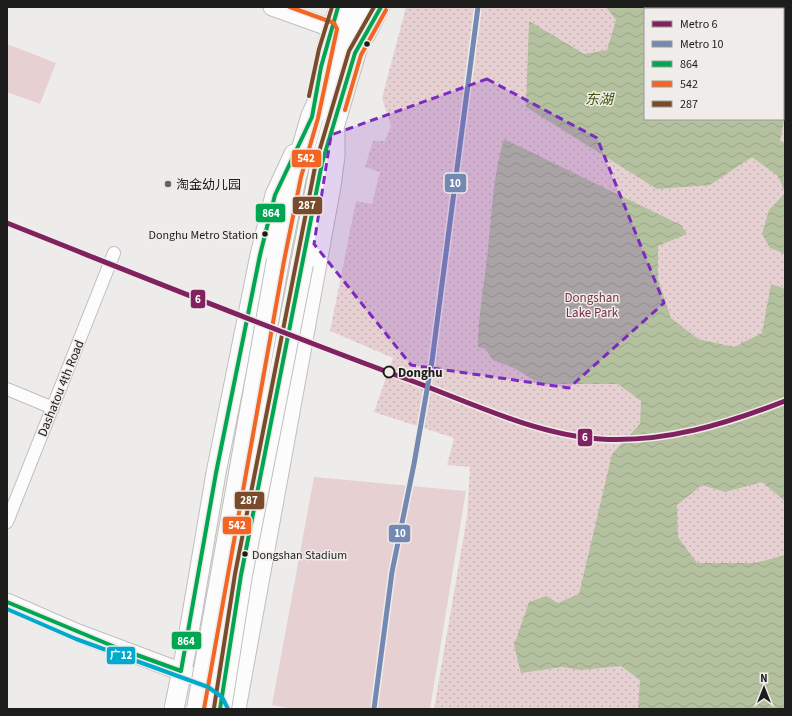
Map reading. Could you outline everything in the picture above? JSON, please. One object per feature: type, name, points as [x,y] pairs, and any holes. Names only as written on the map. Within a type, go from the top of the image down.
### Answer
[{"type":"highway","points":[[198,709],[278,260],[295,176],[312,117],[331,76],[353,7]]},
{"type":"highway","points":[[220,709],[241,575],[322,163],[368,7]]},
{"type":"main road","points":[[272,7],[331,28]]},
{"type":"main road","points":[[174,709],[186,650],[216,473],[260,256],[275,195],[312,117],[331,28],[338,7]]},
{"type":"main road","points":[[355,53],[381,7]]},
{"type":"main road","points":[[235,709],[331,186],[335,156],[335,120]]},
{"type":"main road","points":[[7,602],[78,633],[152,662],[212,682],[225,691],[231,698],[235,709]]},
{"type":"main road","points":[[186,650],[192,660],[210,669],[228,672],[235,672],[243,669]]},
{"type":"street","name":"Dashatou 4th Road","points":[[7,522],[114,253]]},
{"type":"street","points":[[7,390],[53,408]]},
{"type":"highlighted area","points":[[487,79],[597,138],[664,303],[569,388],[411,365],[314,244],[331,135]]},
{"type":"green space","name":"Dongshan Lake Park","points":[[406,7],[785,7],[785,709],[434,709],[467,517],[470,467],[447,465],[454,438],[374,412],[393,358],[330,331],[356,201],[372,204],[380,172],[365,167],[373,141],[385,141],[391,126],[382,98]]},
{"type":"green space","points":[[7,44],[56,63],[40,104],[7,92]]},
{"type":"green space","name":"Dongshan Stadium","points":[[314,477],[466,491],[430,709],[293,709],[272,705]]},
{"type":"water","name":"东湖","points":[[606,7],[785,7],[785,116],[780,141],[785,143],[785,193],[778,176],[752,157],[710,185],[657,189],[526,107],[529,21],[584,54],[607,50],[616,20]]},
{"type":"water","points":[[504,139],[681,225],[687,234],[658,246],[658,279],[671,318],[698,339],[734,347],[762,333],[771,284],[785,289],[785,501],[762,482],[725,492],[702,485],[677,505],[678,537],[697,563],[755,563],[785,555],[785,709],[638,709],[640,680],[621,666],[581,670],[562,667],[521,673],[514,645],[529,602],[546,596],[558,603],[579,594],[612,454],[640,424],[641,401],[618,384],[540,384],[514,368],[493,360],[485,349],[478,347],[480,310],[487,261],[493,194],[497,166]]},
{"type":"water","points":[[785,193],[785,254],[770,248],[762,234],[769,210]]},
{"type":"metro line","name":"10","points":[[374,709],[392,572],[414,464],[432,361],[478,7]]},
{"type":"metro line","name":"6","points":[[7,223],[262,324],[483,409],[553,432],[600,439],[648,438],[671,435],[717,424],[785,401]]},
{"type":"transit line","name":"542","points":[[204,709],[284,261],[301,177],[318,118],[337,29],[334,23],[290,7]]},
{"type":"transit line","name":"287","points":[[309,96],[319,49],[332,7]]},
{"type":"transit line","name":"864","points":[[7,602],[115,647],[181,671],[216,473],[260,255],[275,195],[312,117],[321,67],[338,7]]},
{"type":"transit line","name":"287","points":[[214,708],[235,574],[316,162],[349,51],[374,7]]},
{"type":"transit line","name":"864","points":[[220,709],[241,575],[322,163],[355,53],[381,7]]},
{"type":"transit line","name":"542","points":[[345,110],[361,55],[386,10]]},
{"type":"transit line","name":"广12","points":[[7,609],[76,639],[208,687],[222,697],[228,709]]},
{"type":"place","name":"淘金幼儿园","points":[[168,184]]},
{"type":"place","name":"Donghu Metro Station","points":[[265,234]]},
{"type":"place","name":"Donghu","points":[[389,372]]},
{"type":"place","name":"Dongshan Stadium","points":[[245,554]]}]
